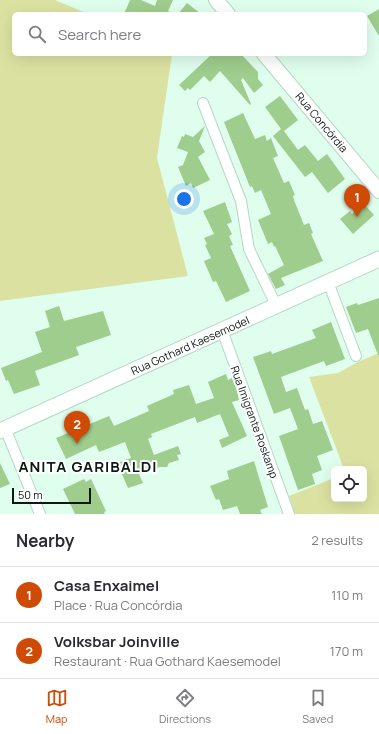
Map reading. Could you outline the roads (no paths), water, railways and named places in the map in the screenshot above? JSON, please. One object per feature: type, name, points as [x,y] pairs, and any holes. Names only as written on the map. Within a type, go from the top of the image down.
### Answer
[{"type":"main road","name":"Rua Gothard Kaesemodel","points":[[3,429],[379,259]]},
{"type":"street","points":[[216,0],[226,12]]},
{"type":"street","name":"Rua Concórdia","points":[[266,56],[379,191]]},
{"type":"street","points":[[203,103],[241,201],[248,249],[276,305]]},
{"type":"street","points":[[328,282],[356,356]]},
{"type":"street","name":"Rua Imigrante Roskamp","points":[[222,330],[289,514]]},
{"type":"street","points":[[3,429],[40,514]]},
{"type":"place","name":"Casa Enxaimel","points":[[357,217]]},
{"type":"place","name":"Volksbar Joinville","points":[[77,444]]},
{"type":"district","name":"ANITA GARIBALDI","points":[[88,466]]}]
